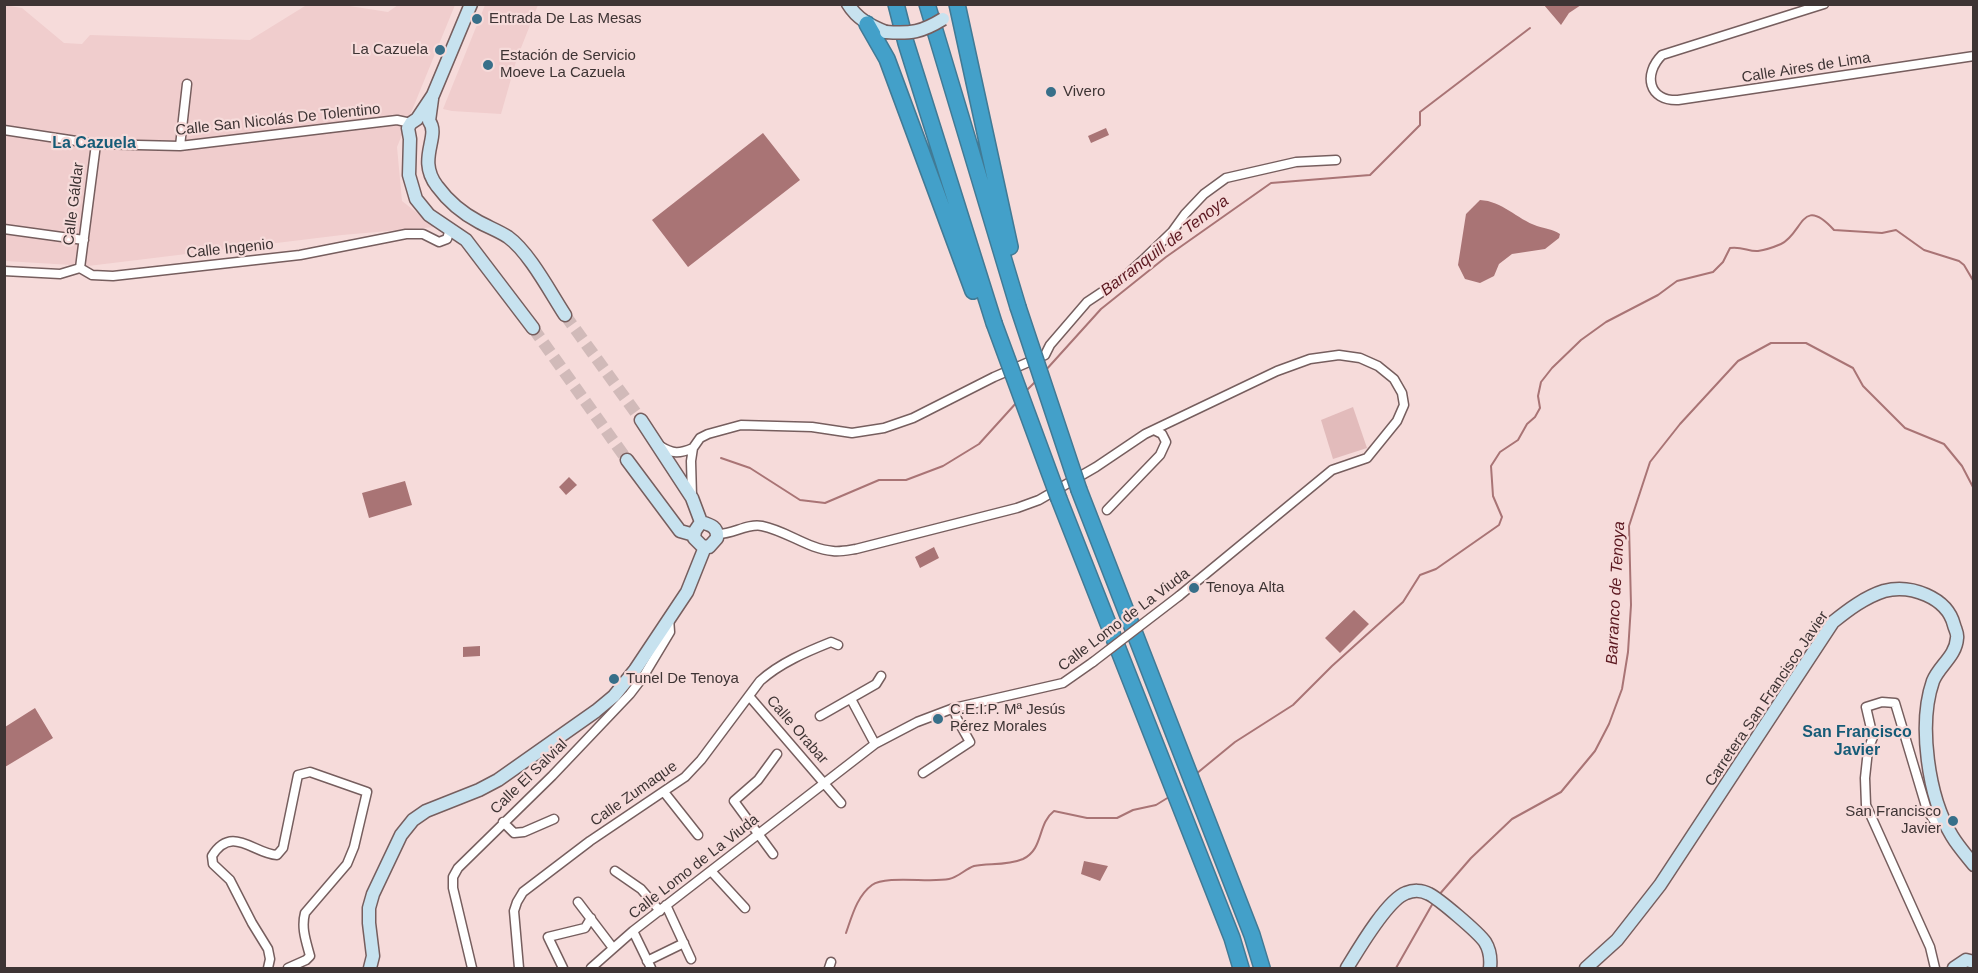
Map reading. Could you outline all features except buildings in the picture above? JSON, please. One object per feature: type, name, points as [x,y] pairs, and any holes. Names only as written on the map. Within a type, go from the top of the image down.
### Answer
[{"type":"highway","points":[[896,4],[991,326]]},
{"type":"highway","points":[[927,4],[1079,490],[1252,935],[1262,969]]},
{"type":"highway","points":[[956,4],[1021,306]]},
{"type":"highway","points":[[867,24],[887,59],[1158,747],[1232,938],[1241,969]]},
{"type":"main road","points":[[471,4],[433,95],[419,121],[408,134],[410,139],[409,175],[416,199],[429,215],[466,240],[533,328]]},
{"type":"main road","points":[[848,4],[851,10],[867,24],[886,32],[906,34],[926,29],[943,19],[956,4]]},
{"type":"main road","points":[[419,121],[434,130],[427,154],[428,171],[436,185],[452,204],[476,221],[507,236],[521,248],[565,315]]},
{"type":"main road","points":[[410,139],[423,144],[431,139]]},
{"type":"main road","points":[[641,420],[692,498],[701,522],[714,527],[717,534],[713,545],[705,547],[696,542],[694,535],[701,522]]},
{"type":"main road","points":[[627,460],[680,531],[694,535]]},
{"type":"main road","points":[[370,969],[372,956],[369,908],[373,894],[401,835],[413,820],[426,811],[498,780],[614,696],[635,670],[687,591],[705,547]]},
{"type":"main road","name":"Carretera San Francisco Javier","points":[[1586,969],[1617,940],[1660,885],[1833,622],[1855,605],[1884,591],[1912,590],[1938,600],[1952,616],[1958,638],[1952,654],[1934,678],[1927,702],[1926,722],[1931,777],[1938,808],[1952,836],[1974,865]]},
{"type":"main road","points":[[1347,969],[1371,931],[1398,897],[1417,890],[1429,894],[1460,918],[1485,942],[1491,958],[1490,969]]},
{"type":"main road","points":[[1954,969],[1966,960],[1974,962]]},
{"type":"street","name":"Calle Aires de Lima","points":[[1824,4],[1662,56],[1650,72],[1650,84],[1656,94],[1668,100],[1685,100],[1974,56]]},
{"type":"street","points":[[180,146],[186,84]]},
{"type":"street","name":"Calle San Nicolás De Tolentino","points":[[4,130],[96,144],[180,146],[397,120],[419,121]]},
{"type":"street","name":"Calle Gáldar","points":[[80,268],[96,144]]},
{"type":"street","points":[[692,498],[691,461],[693,448],[700,438],[741,425],[812,427],[852,433],[884,428],[913,418],[994,377],[1045,355],[1050,345],[1087,302],[1130,272],[1172,231],[1204,194],[1226,178],[1296,162],[1336,160]]},
{"type":"street","points":[[4,229],[84,240]]},
{"type":"street","name":"Calle Ingenio","points":[[4,271],[60,274],[80,268],[92,275],[113,276],[300,255],[406,234],[423,234],[439,242],[447,239],[450,229]]},
{"type":"street","name":"Calle Lomo de La Viuda","points":[[591,969],[633,931],[875,744],[917,722],[954,708],[1063,683],[1179,596],[1332,470],[1367,458],[1397,420],[1404,405],[1402,393],[1394,380],[1378,366],[1360,358],[1339,355],[1310,359],[1277,371],[1156,430]]},
{"type":"street","points":[[717,534],[726,535],[737,529],[760,525],[785,533],[806,544],[832,551],[856,549],[1017,508],[1039,500],[1096,467],[1145,434],[1156,430],[1162,434],[1166,442],[1160,455],[1107,510]]},
{"type":"street","points":[[658,446],[680,454],[693,448]]},
{"type":"street","name":"Calle El Salvial","points":[[472,969],[453,888],[453,877],[458,868],[552,776],[643,677],[670,632],[669,618]]},
{"type":"street","name":"Calle Zumaque","points":[[519,969],[514,911],[516,902],[523,892],[591,841],[685,777],[701,760],[767,674],[795,657],[831,642],[838,645]]},
{"type":"street","points":[[820,716],[876,684],[881,676]]},
{"type":"street","name":"Calle Orabar","points":[[749,696],[841,803]]},
{"type":"street","points":[[851,699],[875,744]]},
{"type":"street","points":[[1935,969],[1930,947],[1866,805],[1865,778],[1868,750],[1873,737],[1866,706],[1882,702],[1895,703],[1927,810],[1935,822],[1946,824]]},
{"type":"street","points":[[923,773],[969,742],[954,708]]},
{"type":"street","points":[[773,854],[734,801],[758,780],[777,754]]},
{"type":"street","points":[[268,969],[270,959],[267,949],[230,880],[213,864],[212,856],[216,849],[227,843],[237,842],[252,844],[268,854],[277,855],[283,848],[298,775],[310,772],[367,792],[354,847],[347,864],[305,913],[304,933],[310,956],[288,969]]},
{"type":"street","points":[[664,792],[698,835]]},
{"type":"street","points":[[503,822],[514,832],[524,832],[554,819]]},
{"type":"street","points":[[615,871],[663,908],[692,959]]},
{"type":"street","points":[[711,871],[745,908]]},
{"type":"street","points":[[578,902],[614,948]]},
{"type":"street","points":[[563,969],[548,937],[585,928],[591,918]]},
{"type":"street","points":[[633,931],[648,966],[684,943]]},
{"type":"shaded area","points":[[4,5],[22,8],[64,43],[82,44],[90,35],[250,40],[305,6],[343,5],[388,12],[398,5],[455,5],[397,147],[402,201],[435,227],[342,235],[88,266],[5,261]]},
{"type":"shaded area","name":"Estación de Servicio Moeve La Cazuela","points":[[485,5],[538,5],[517,58],[501,114],[443,109]]},
{"type":"shaded area","points":[[1544,5],[1581,5],[1569,13],[1561,25]]},
{"type":"shaded area","points":[[1106,128],[1109,135],[1091,143],[1088,136]]},
{"type":"shaded area","points":[[763,133],[800,180],[688,267],[652,220]]},
{"type":"shaded area","points":[[1480,200],[1488,201],[1530,223],[1557,232],[1560,234],[1559,238],[1545,249],[1512,254],[1499,264],[1494,276],[1480,283],[1465,279],[1458,265],[1466,214]]},
{"type":"shaded area","points":[[1353,407],[1367,448],[1333,459],[1321,420]]},
{"type":"shaded area","points":[[569,477],[577,485],[566,495],[559,487]]},
{"type":"shaded area","points":[[405,481],[412,505],[369,518],[362,493]]},
{"type":"shaded area","points":[[934,547],[939,558],[920,568],[915,557]]},
{"type":"shaded area","points":[[1354,610],[1369,624],[1340,653],[1325,638]]},
{"type":"shaded area","points":[[480,646],[480,656],[463,657],[463,647]]},
{"type":"shaded area","points":[[35,708],[53,738],[5,767],[5,727]]},
{"type":"shaded area","points":[[1084,861],[1108,866],[1100,881],[1081,874]]},
{"type":"waterway","name":"Barranquill de Tenoya","points":[[1045,371],[1101,309],[1166,257],[1271,183],[1370,175],[1420,125],[1420,112],[1530,28]]},
{"type":"waterway","points":[[1196,774],[1235,742],[1293,705],[1332,666],[1403,602],[1420,575],[1436,569],[1499,525],[1502,517],[1493,496],[1491,466],[1500,452],[1518,440],[1527,424],[1535,417],[1540,408],[1538,396],[1541,382],[1552,368],[1581,340],[1606,322],[1658,295],[1677,281],[1713,272],[1723,262],[1730,248],[1758,251],[1781,244],[1809,216],[1823,220],[1834,230],[1882,233],[1896,230],[1924,250],[1959,261],[1974,282]]},
{"type":"waterway","name":"Barranco de Tenoya","points":[[1438,896],[1471,858],[1512,819],[1561,792],[1595,751],[1609,724],[1622,689],[1628,652],[1631,605],[1629,526],[1650,462],[1680,424],[1738,361],[1771,343],[1806,343],[1853,368],[1863,386],[1905,428],[1944,444],[1962,466],[1974,489]]},
{"type":"waterway","name":"Barranquill de Tenoya","points":[[1026,391],[1037,380]]},
{"type":"waterway","name":"Barranquill de Tenoya","points":[[721,458],[750,468],[800,500],[825,503],[879,480],[906,480],[943,466],[979,444],[1017,402]]},
{"type":"waterway","points":[[846,933],[862,895],[872,885],[879,882],[949,879],[974,866],[1010,863],[1023,859],[1030,855],[1038,843],[1045,823],[1054,811],[1087,818],[1117,818],[1133,810],[1156,805],[1169,797]]},
{"type":"waterway","name":"Barranco de Tenoya","points":[[1396,968],[1433,903]]},
{"type":"tunnel","points":[[565,315],[641,420]]},
{"type":"tunnel","points":[[533,328],[627,460]]},
{"type":"place","name":"Entrada De Las Mesas","points":[[477,19]]},
{"type":"place","name":"La Cazuela","points":[[440,50]]},
{"type":"place","name":"Estación de Servicio Moeve La Cazuela","points":[[488,65]]},
{"type":"place","name":"Vivero","points":[[1051,92]]},
{"type":"place","name":"Tenoya Alta","points":[[1194,588]]},
{"type":"place","name":"Tunel De Tenoya","points":[[614,679]]},
{"type":"place","name":"C.E.I.P. Mª Jesús Pérez Morales","points":[[938,719]]},
{"type":"place","name":"San Francisco Javier","points":[[1953,821]]},
{"type":"district","name":"La Cazuela","points":[[94,144]]},
{"type":"district","name":"San Francisco Javier","points":[[1857,742]]}]
